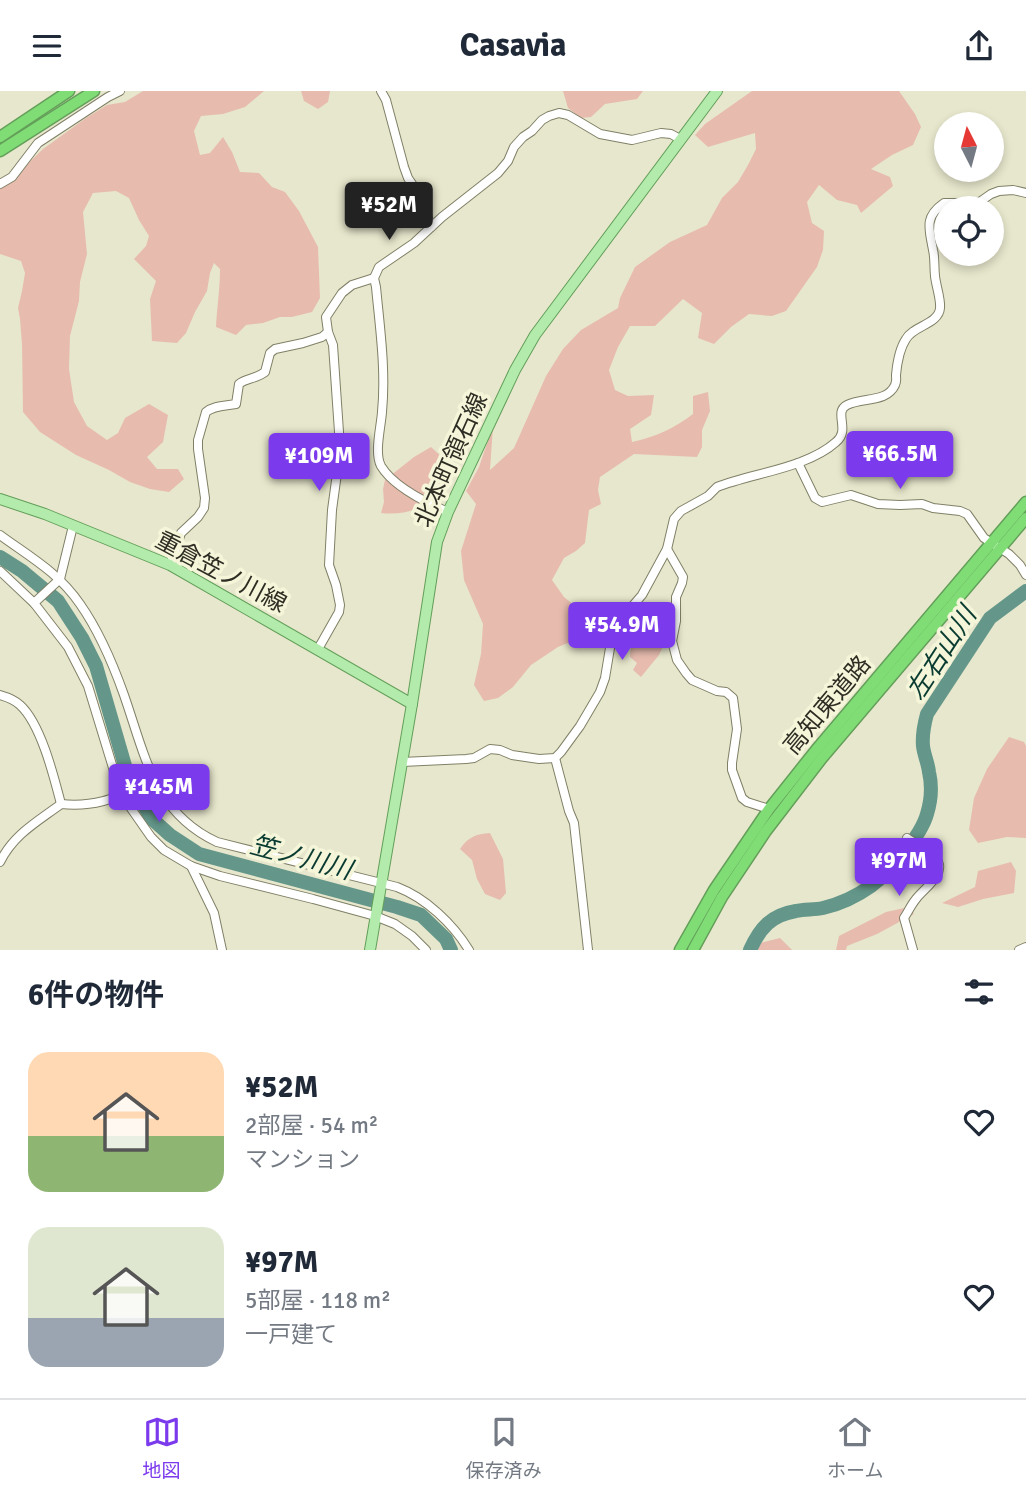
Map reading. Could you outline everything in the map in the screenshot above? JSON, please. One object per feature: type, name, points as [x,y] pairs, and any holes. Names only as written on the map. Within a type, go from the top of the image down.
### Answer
[{"type":"highway","points":[[0,137],[69,91]]},
{"type":"highway","points":[[0,151],[94,91]]},
{"type":"highway","name":"高知東道路","points":[[693,950],[729,886],[766,831],[822,758],[996,546],[1026,502]]},
{"type":"highway","name":"高知東道路","points":[[680,950],[714,890],[769,809],[816,750],[996,546],[1026,518]]},
{"type":"main road","name":"北本町領石線","points":[[370,950],[437,542],[447,512],[514,370],[535,335],[717,91]]},
{"type":"main road","name":"重倉笠ノ川線","points":[[0,499],[45,514],[170,565],[412,704]]},
{"type":"street","points":[[0,184],[12,177],[37,143],[120,91]]},
{"type":"street","points":[[381,91],[386,100],[408,179],[421,197],[431,227]]},
{"type":"street","points":[[318,649],[339,612],[340,605],[329,565],[340,432],[333,345],[326,317],[342,293],[352,285],[373,278],[379,267],[414,243],[498,173],[508,161],[514,147],[549,116],[559,113],[568,115],[600,134],[632,140],[661,133],[681,139]]},
{"type":"street","points":[[402,762],[474,758],[489,749],[519,757],[555,758],[580,726],[600,692],[617,624],[642,595],[667,549],[674,519],[681,511],[708,496],[716,487],[798,463],[839,441],[843,433],[843,407],[877,398],[895,387],[902,345],[907,335],[932,320],[941,309],[934,252],[928,229],[932,214],[944,203],[978,203],[999,191],[1026,193]]},
{"type":"street","points":[[373,278],[384,365],[378,444],[380,464],[413,494],[447,512]]},
{"type":"street","points":[[170,565],[181,533],[204,508],[198,440],[206,412],[209,409],[236,404],[239,384],[258,378],[265,372],[270,353],[275,349],[322,337],[328,332]]},
{"type":"street","points":[[798,463],[815,498],[822,502],[852,495],[878,504],[922,504],[968,514],[984,538],[1020,565],[1026,575]]},
{"type":"street","points":[[35,602],[58,580],[73,526]]},
{"type":"street","points":[[0,535],[45,566],[80,604],[93,625],[122,691],[153,782],[180,818],[201,835],[217,842],[407,891],[429,905],[469,950]]},
{"type":"street","points":[[667,549],[682,577],[676,597],[676,621],[672,641],[674,650],[692,680],[726,692],[733,698],[737,729],[732,770],[742,798],[769,809]]},
{"type":"street","points":[[0,571],[35,602],[68,646],[88,686],[125,793],[151,838],[164,851],[191,866],[220,876],[376,915],[395,924],[426,950]]},
{"type":"street","points":[[0,695],[21,706],[32,721],[47,755],[61,804]]},
{"type":"street","points":[[555,758],[574,823],[588,950]]},
{"type":"street","points":[[0,862],[18,836],[61,804],[80,806],[105,802],[153,782]]},
{"type":"street","points":[[910,840],[934,857],[938,868],[934,881],[915,900],[904,918],[913,950]]},
{"type":"street","points":[[191,866],[215,913],[222,950]]},
{"type":"street","points":[[1019,950],[1026,947]]},
{"type":"shaded area","points":[[143,91],[264,91],[245,107],[223,114],[201,116],[194,131],[200,155],[210,153],[223,137],[240,172],[259,173],[272,187],[285,192],[299,211],[318,247],[320,298],[312,312],[246,325],[236,335],[216,327],[220,269],[214,263],[207,291],[186,333],[177,343],[152,341],[150,299],[156,281],[134,259],[146,246],[149,236],[129,198],[116,191],[93,193],[83,212],[87,254],[70,336],[69,369],[74,402],[87,426],[107,440],[118,433],[125,418],[149,404],[168,415],[163,442],[147,457],[157,469],[178,469],[184,479],[169,492],[130,482],[76,455],[40,432],[23,412],[22,344],[18,308],[25,273],[21,261],[0,254],[0,187],[6,185],[43,149],[86,118],[107,105],[125,102]]},
{"type":"shaded area","points":[[301,91],[330,91],[328,102],[318,109],[304,101]]},
{"type":"shaded area","points":[[563,91],[643,91],[637,99],[605,104],[591,117],[581,118],[568,108]]},
{"type":"shaded area","points":[[752,91],[899,91],[921,127],[913,145],[871,169],[890,177],[893,186],[861,213],[857,205],[837,200],[819,185],[807,202],[812,223],[824,231],[823,250],[817,267],[786,311],[772,316],[749,314],[714,344],[698,338],[702,313],[683,299],[655,326],[630,326],[609,370],[615,390],[628,396],[654,395],[651,415],[630,429],[632,442],[664,431],[686,419],[693,414],[693,396],[708,392],[710,411],[702,430],[702,447],[697,457],[634,454],[600,477],[598,490],[601,504],[589,510],[585,543],[564,558],[552,580],[564,597],[580,610],[586,629],[575,640],[558,647],[531,665],[513,687],[498,698],[484,701],[474,685],[481,654],[483,624],[464,580],[461,551],[476,504],[466,491],[479,467],[493,426],[490,470],[514,448],[546,376],[563,349],[581,330],[618,308],[635,267],[670,242],[707,225],[722,198],[738,182],[748,165],[756,149],[755,133],[708,147],[695,135],[705,124]]},
{"type":"shaded area","points":[[431,447],[443,458],[441,484],[435,494],[428,502],[407,512],[381,513],[385,480]]},
{"type":"shaded area","points":[[651,629],[658,629],[664,644],[659,655],[641,677],[633,670],[637,663],[630,657],[632,646],[635,639]]},
{"type":"shaded area","points":[[1009,737],[1024,742],[1026,746],[1026,838],[1007,837],[978,843],[969,830],[974,798],[987,769]]},
{"type":"shaded area","points":[[490,833],[503,859],[506,893],[500,900],[485,894],[477,879],[472,860],[460,849],[473,837]]},
{"type":"shaded area","points":[[1011,862],[1016,871],[1014,893],[958,907],[942,903],[975,887],[978,871]]},
{"type":"shaded area","points":[[909,907],[914,914],[877,934],[847,946],[846,950],[836,950],[839,936],[886,912]]},
{"type":"shaded area","points":[[780,938],[792,950],[754,950],[756,944]]},
{"type":"waterway","name":"笠ノ川川","points":[[0,557],[22,571],[58,601],[82,638],[96,666],[128,776],[151,818],[170,835],[199,854],[421,915],[446,939],[451,950]]},
{"type":"waterway","name":"左右山川","points":[[750,950],[762,929],[773,919],[799,910],[820,909],[866,890],[904,853],[924,823],[931,793],[923,742],[927,714],[990,618],[1026,591]]}]
